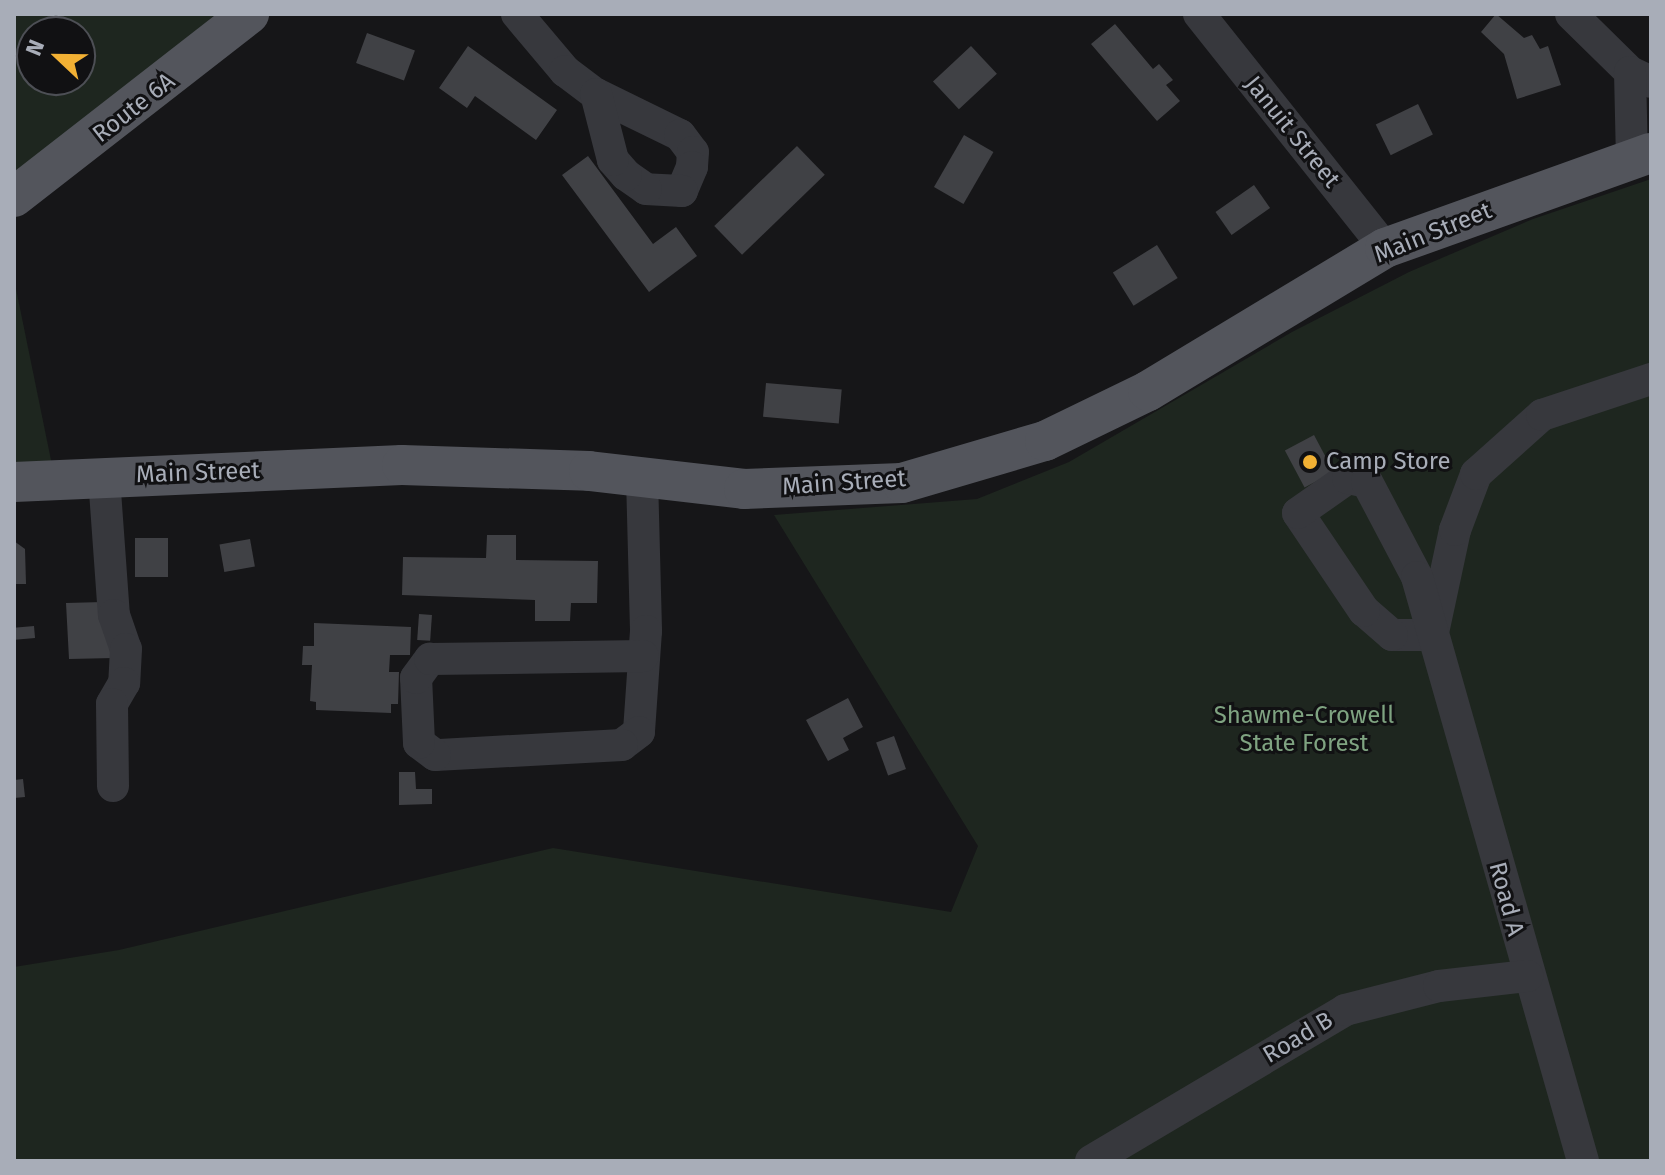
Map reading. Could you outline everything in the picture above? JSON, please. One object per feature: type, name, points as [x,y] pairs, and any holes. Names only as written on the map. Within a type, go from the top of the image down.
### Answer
[{"type":"main road","name":"Route 6A","points":[[14,197],[249,14]]},
{"type":"main road","name":"Main Street","points":[[14,482],[402,465],[532,467],[744,489],[902,483],[1045,441],[1148,391],[1385,248],[1642,156]]},
{"type":"street","points":[[517,14],[565,71],[596,94]]},
{"type":"street","name":"Januit Street","points":[[1199,14],[1385,248]]},
{"type":"street","points":[[1571,14],[1641,77],[1642,156]]},
{"type":"street","points":[[1433,635],[1455,530],[1476,474],[1542,415],[1651,379]]},
{"type":"street","points":[[104,477],[114,615],[126,649],[124,683],[112,704],[113,786]]},
{"type":"street","points":[[642,477],[643,656],[639,732],[622,745],[435,755],[419,743],[416,678],[430,659],[643,656]]},
{"type":"street","name":"Road A","points":[[1433,635],[1392,635],[1364,611],[1298,513],[1348,478],[1367,482],[1417,577],[1433,635],[1527,976],[1583,1161]]},
{"type":"street","name":"Road B","points":[[1091,1161],[1345,1010],[1439,986],[1527,976]]},
{"type":"green space","points":[[14,14],[217,14],[14,174]]},
{"type":"green space","name":"Shawme-Crowell State Forest","points":[[1651,179],[1651,1161],[14,1161],[14,967],[119,950],[553,848],[951,912],[978,846],[774,515],[977,499],[1069,462],[1292,332],[1409,272],[1533,219]]},
{"type":"green space","points":[[14,279],[52,465],[14,466]]},
{"type":"building","points":[[1496,14],[1524,38],[1532,35],[1540,49],[1548,46],[1561,85],[1517,99],[1504,54],[1481,32]]},
{"type":"building","points":[[1115,24],[1153,69],[1159,64],[1173,80],[1166,85],[1180,101],[1157,121],[1091,44]]},
{"type":"building","points":[[367,33],[415,50],[404,81],[356,63]]},
{"type":"building","points":[[468,46],[557,110],[536,140],[475,96],[467,108],[439,88]]},
{"type":"building","points":[[971,46],[997,74],[959,109],[933,81]]},
{"type":"building","points":[[1418,104],[1433,135],[1391,155],[1376,125]]},
{"type":"building","points":[[964,135],[993,152],[963,204],[934,187]]},
{"type":"building","points":[[797,146],[825,175],[742,255],[714,226]]},
{"type":"building","points":[[588,156],[653,244],[676,227],[697,256],[649,292],[562,175]]},
{"type":"building","points":[[1254,185],[1270,208],[1232,235],[1215,212]]},
{"type":"building","points":[[1157,245],[1178,278],[1134,306],[1113,273]]},
{"type":"building","points":[[766,383],[842,390],[839,423],[763,417]]},
{"type":"building","name":"Camp Store","points":[[1314,435],[1334,472],[1305,488],[1285,450]]},
{"type":"building","points":[[487,535],[516,535],[516,560],[598,561],[597,603],[571,603],[570,621],[535,621],[535,600],[402,595],[403,557],[486,558]]},
{"type":"building","points":[[135,538],[168,538],[168,577],[135,577]]},
{"type":"building","points":[[250,539],[255,567],[224,572],[219,544]]},
{"type":"building","points":[[14,541],[25,549],[26,584],[14,584]]},
{"type":"building","points":[[103,602],[104,635],[113,635],[114,658],[69,659],[66,603]]},
{"type":"building","points":[[419,614],[432,615],[430,641],[417,640]]},
{"type":"building","points":[[314,623],[411,627],[410,655],[390,655],[389,672],[399,672],[398,704],[391,704],[391,713],[316,710],[316,702],[310,701],[312,665],[302,665],[303,646],[314,646]]},
{"type":"building","points":[[34,626],[35,638],[15,640],[14,628]]},
{"type":"building","points":[[848,698],[863,727],[843,738],[849,750],[828,761],[806,720]]},
{"type":"building","points":[[894,736],[906,769],[888,775],[876,742]]},
{"type":"building","points":[[399,772],[415,772],[416,789],[432,789],[432,804],[399,805]]},
{"type":"building","points":[[23,779],[25,797],[14,798],[14,780]]},
{"type":"place","name":"Camp Store","points":[[1310,462]]}]
